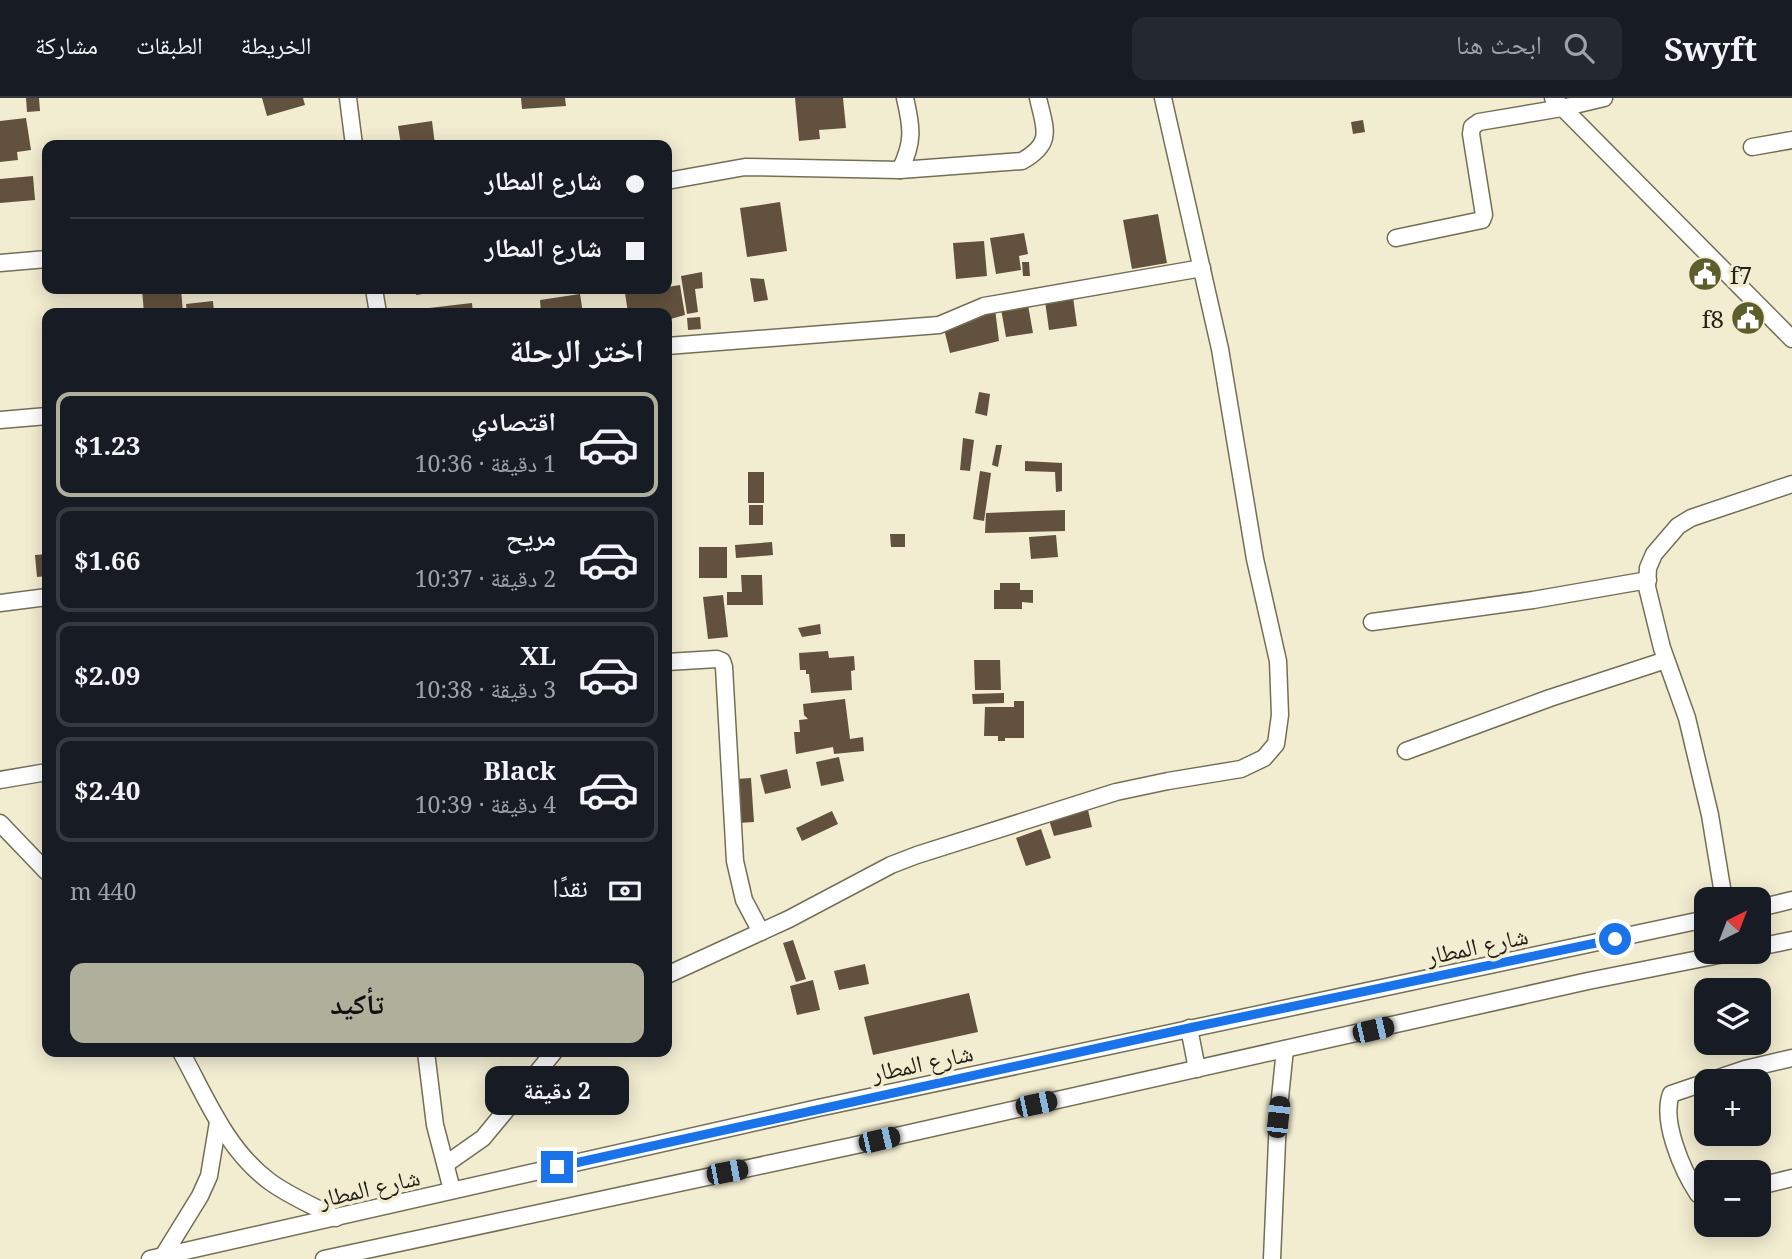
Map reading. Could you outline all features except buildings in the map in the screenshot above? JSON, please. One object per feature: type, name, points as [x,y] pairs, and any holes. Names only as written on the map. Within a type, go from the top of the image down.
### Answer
[{"type":"street","points":[[348,98],[353,140]]},
{"type":"street","points":[[901,170],[909,152],[912,131],[905,98]]},
{"type":"street","points":[[672,180],[745,167],[901,170],[1021,161],[1037,152],[1044,142],[1044,125],[1038,98]]},
{"type":"street","points":[[672,973],[761,932],[891,865],[917,855],[1116,792],[1168,780],[1241,769],[1253,765],[1272,752],[1276,744],[1280,715],[1278,661],[1255,559],[1220,349],[1163,98]]},
{"type":"street","points":[[1396,238],[1482,220],[1484,215],[1471,134],[1472,127],[1479,122],[1557,103],[1604,98]]},
{"type":"street","points":[[1557,103],[1792,339]]},
{"type":"street","points":[[1752,147],[1792,140]]},
{"type":"street","points":[[0,263],[42,259]]},
{"type":"street","points":[[672,346],[939,325],[984,306],[1202,268]]},
{"type":"street","points":[[0,420],[42,416]]},
{"type":"street","points":[[1722,887],[1710,815],[1687,718],[1666,660],[1647,587],[1648,568],[1654,554],[1678,526],[1691,518],[1792,484]]},
{"type":"street","points":[[1372,622],[1533,600],[1648,580]]},
{"type":"street","points":[[0,603],[42,598]]},
{"type":"street","points":[[672,663],[717,659],[722,661],[724,667],[735,861],[744,900],[761,932]]},
{"type":"street","points":[[1406,751],[1550,698],[1666,660]]},
{"type":"street","points":[[0,780],[42,773]]},
{"type":"street","points":[[0,822],[42,867]]},
{"type":"street","points":[[1771,905],[1792,900]]},
{"type":"street","name":"شارع المطار","points":[[157,1258],[452,1190],[1189,1028],[1694,922]]},
{"type":"street","points":[[1771,944],[1792,940]]},
{"type":"street","points":[[324,1259],[852,1146],[1588,981],[1694,960]]},
{"type":"street","points":[[1189,1028],[1197,1069]]},
{"type":"street","points":[[1272,1259],[1278,1117],[1285,1049]]},
{"type":"street","points":[[184,1057],[218,1122],[251,1166],[271,1182],[336,1218]]},
{"type":"street","points":[[427,1057],[435,1125],[452,1190]]},
{"type":"street","points":[[446,1164],[483,1138],[550,1057]]},
{"type":"street","points":[[1694,1187],[1679,1160],[1668,1102],[1671,1094],[1745,1069],[1792,1058]]},
{"type":"street","points":[[157,1258],[200,1196],[209,1176],[218,1122]]},
{"type":"street","points":[[1771,1183],[1792,1178]]},
{"type":"place","name":"f7","points":[[1705,274]]},
{"type":"place","name":"f8","points":[[1748,318]]},
{"type":"route","points":[[557,1167],[1189,1028],[1615,939]]}]
